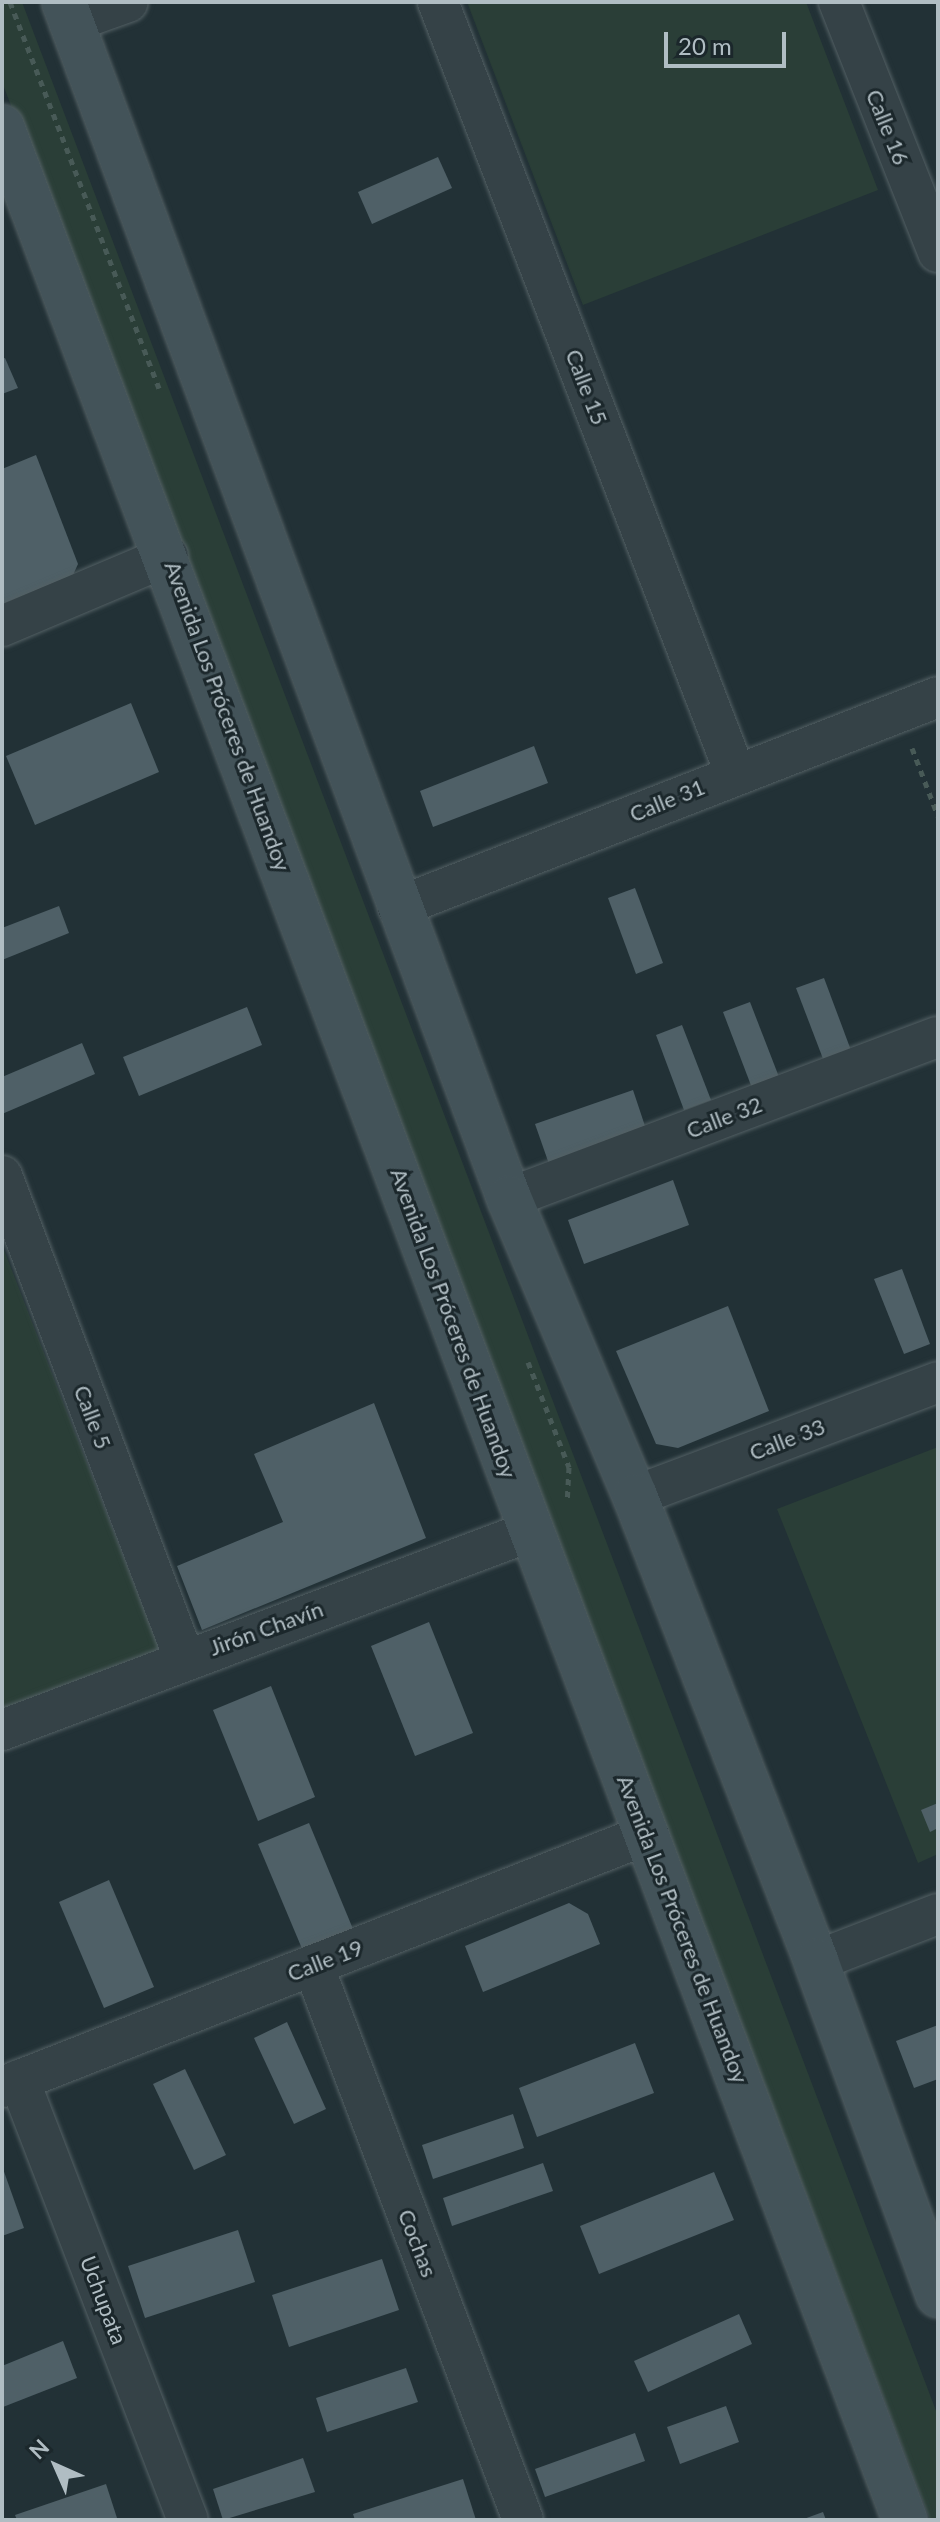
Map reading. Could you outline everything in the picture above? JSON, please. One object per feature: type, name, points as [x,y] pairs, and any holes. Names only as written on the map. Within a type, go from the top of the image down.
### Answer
[{"type":"main road","points":[[68,12],[398,907],[509,1198],[635,1496],[816,1961],[938,2295]]},
{"type":"main road","name":"Avenida Los Próceres de Huandoy","points":[[2,127],[168,556],[531,1531],[905,2520]]},
{"type":"street","points":[[68,12],[128,2]]},
{"type":"street","name":"Calle 15","points":[[438,2],[735,773]]},
{"type":"street","name":"Calle 16","points":[[839,2],[938,252]]},
{"type":"street","points":[[2,626],[168,556]]},
{"type":"street","name":"Calle 31","points":[[398,907],[735,773],[938,697]]},
{"type":"street","name":"Calle 32","points":[[509,1198],[938,1037]]},
{"type":"street","name":"Calle 5","points":[[2,1176],[184,1658]]},
{"type":"street","name":"Calle 33","points":[[635,1496],[938,1382]]},
{"type":"street","name":"Jirón Chavín","points":[[2,1730],[184,1658],[531,1531]]},
{"type":"street","name":"Calle 19","points":[[11,2083],[648,1834]]},
{"type":"street","points":[[816,1961],[938,1914]]},
{"type":"street","name":"Cochas","points":[[313,1965],[523,2520]]},
{"type":"street","name":"Uchupata","points":[[11,2083],[188,2520]]},
{"type":"path","points":[[898,713],[938,816]]},
{"type":"green space","points":[[2,2],[22,2],[938,2416],[938,2520],[930,2520],[2,82]]},
{"type":"green space","points":[[467,2],[806,2],[878,190],[583,305]]},
{"type":"green space","points":[[2,1245],[164,1661],[2,1721]]},
{"type":"green space","points":[[938,1447],[938,1854],[918,1863],[777,1509]]},
{"type":"building","points":[[438,157],[452,188],[372,224],[358,192]]},
{"type":"building","points":[[5,358],[18,388],[2,394],[2,359]]},
{"type":"building","points":[[36,455],[78,564],[73,575],[2,604],[2,469]]},
{"type":"building","points":[[131,703],[159,772],[35,825],[6,756]]},
{"type":"building","points":[[534,746],[548,783],[433,827],[420,791]]},
{"type":"building","points":[[635,888],[663,963],[636,974],[608,898]]},
{"type":"building","points":[[59,906],[69,933],[2,960],[2,928]]},
{"type":"building","points":[[824,978],[852,1053],[825,1064],[796,988]]},
{"type":"building","points":[[750,1002],[779,1077],[752,1088],[723,1012]]},
{"type":"building","points":[[247,1007],[262,1045],[139,1096],[123,1057]]},
{"type":"building","points":[[682,1025],[711,1100],[684,1110],[656,1035]]},
{"type":"building","points":[[82,1043],[95,1074],[2,1114],[2,1077]]},
{"type":"building","points":[[633,1090],[646,1129],[549,1164],[535,1124]]},
{"type":"building","points":[[673,1180],[689,1225],[584,1264],[568,1220]]},
{"type":"building","points":[[902,1269],[930,1344],[904,1354],[874,1279]]},
{"type":"building","points":[[728,1306],[769,1411],[678,1448],[656,1444],[616,1351]]},
{"type":"building","points":[[374,1403],[426,1538],[202,1630],[177,1566],[283,1522],[254,1454]]},
{"type":"building","points":[[429,1622],[473,1733],[415,1756],[371,1646]]},
{"type":"building","points":[[271,1686],[315,1797],[258,1821],[213,1710]]},
{"type":"building","points":[[938,1803],[938,1828],[930,1832],[921,1810]]},
{"type":"building","points":[[309,1823],[353,1929],[303,1951],[258,1844]]},
{"type":"building","points":[[109,1880],[154,1987],[104,2008],[59,1902]]},
{"type":"building","points":[[569,1903],[588,1914],[600,1944],[483,1992],[465,1946]]},
{"type":"building","points":[[287,2022],[326,2109],[294,2124],[254,2038]]},
{"type":"building","points":[[938,2025],[938,2079],[914,2088],[896,2041]]},
{"type":"building","points":[[635,2043],[654,2093],[537,2137],[519,2088]]},
{"type":"building","points":[[185,2069],[226,2155],[194,2170],[153,2084]]},
{"type":"building","points":[[513,2114],[524,2148],[433,2179],[422,2145]]},
{"type":"building","points":[[543,2163],[553,2191],[452,2226],[443,2198]]},
{"type":"building","points":[[2,2166],[24,2228],[2,2236]]},
{"type":"building","points":[[714,2172],[734,2220],[599,2274],[580,2226]]},
{"type":"building","points":[[238,2230],[255,2282],[145,2318],[128,2266]]},
{"type":"building","points":[[382,2259],[399,2310],[289,2347],[272,2295]]},
{"type":"building","points":[[739,2314],[752,2344],[648,2392],[634,2361]]},
{"type":"building","points":[[63,2341],[77,2378],[3,2407],[2,2366]]},
{"type":"building","points":[[406,2368],[418,2402],[327,2432],[316,2398]]},
{"type":"building","points":[[726,2406],[739,2442],[680,2464],[667,2427]]},
{"type":"building","points":[[635,2433],[645,2461],[545,2497],[535,2469]]},
{"type":"building","points":[[303,2458],[315,2492],[223,2520],[213,2489]]},
{"type":"building","points":[[463,2479],[476,2520],[355,2520],[353,2514]]},
{"type":"building","points":[[106,2484],[117,2518],[17,2520],[15,2515]]},
{"type":"building","points":[[823,2512],[826,2520],[801,2520]]}]
